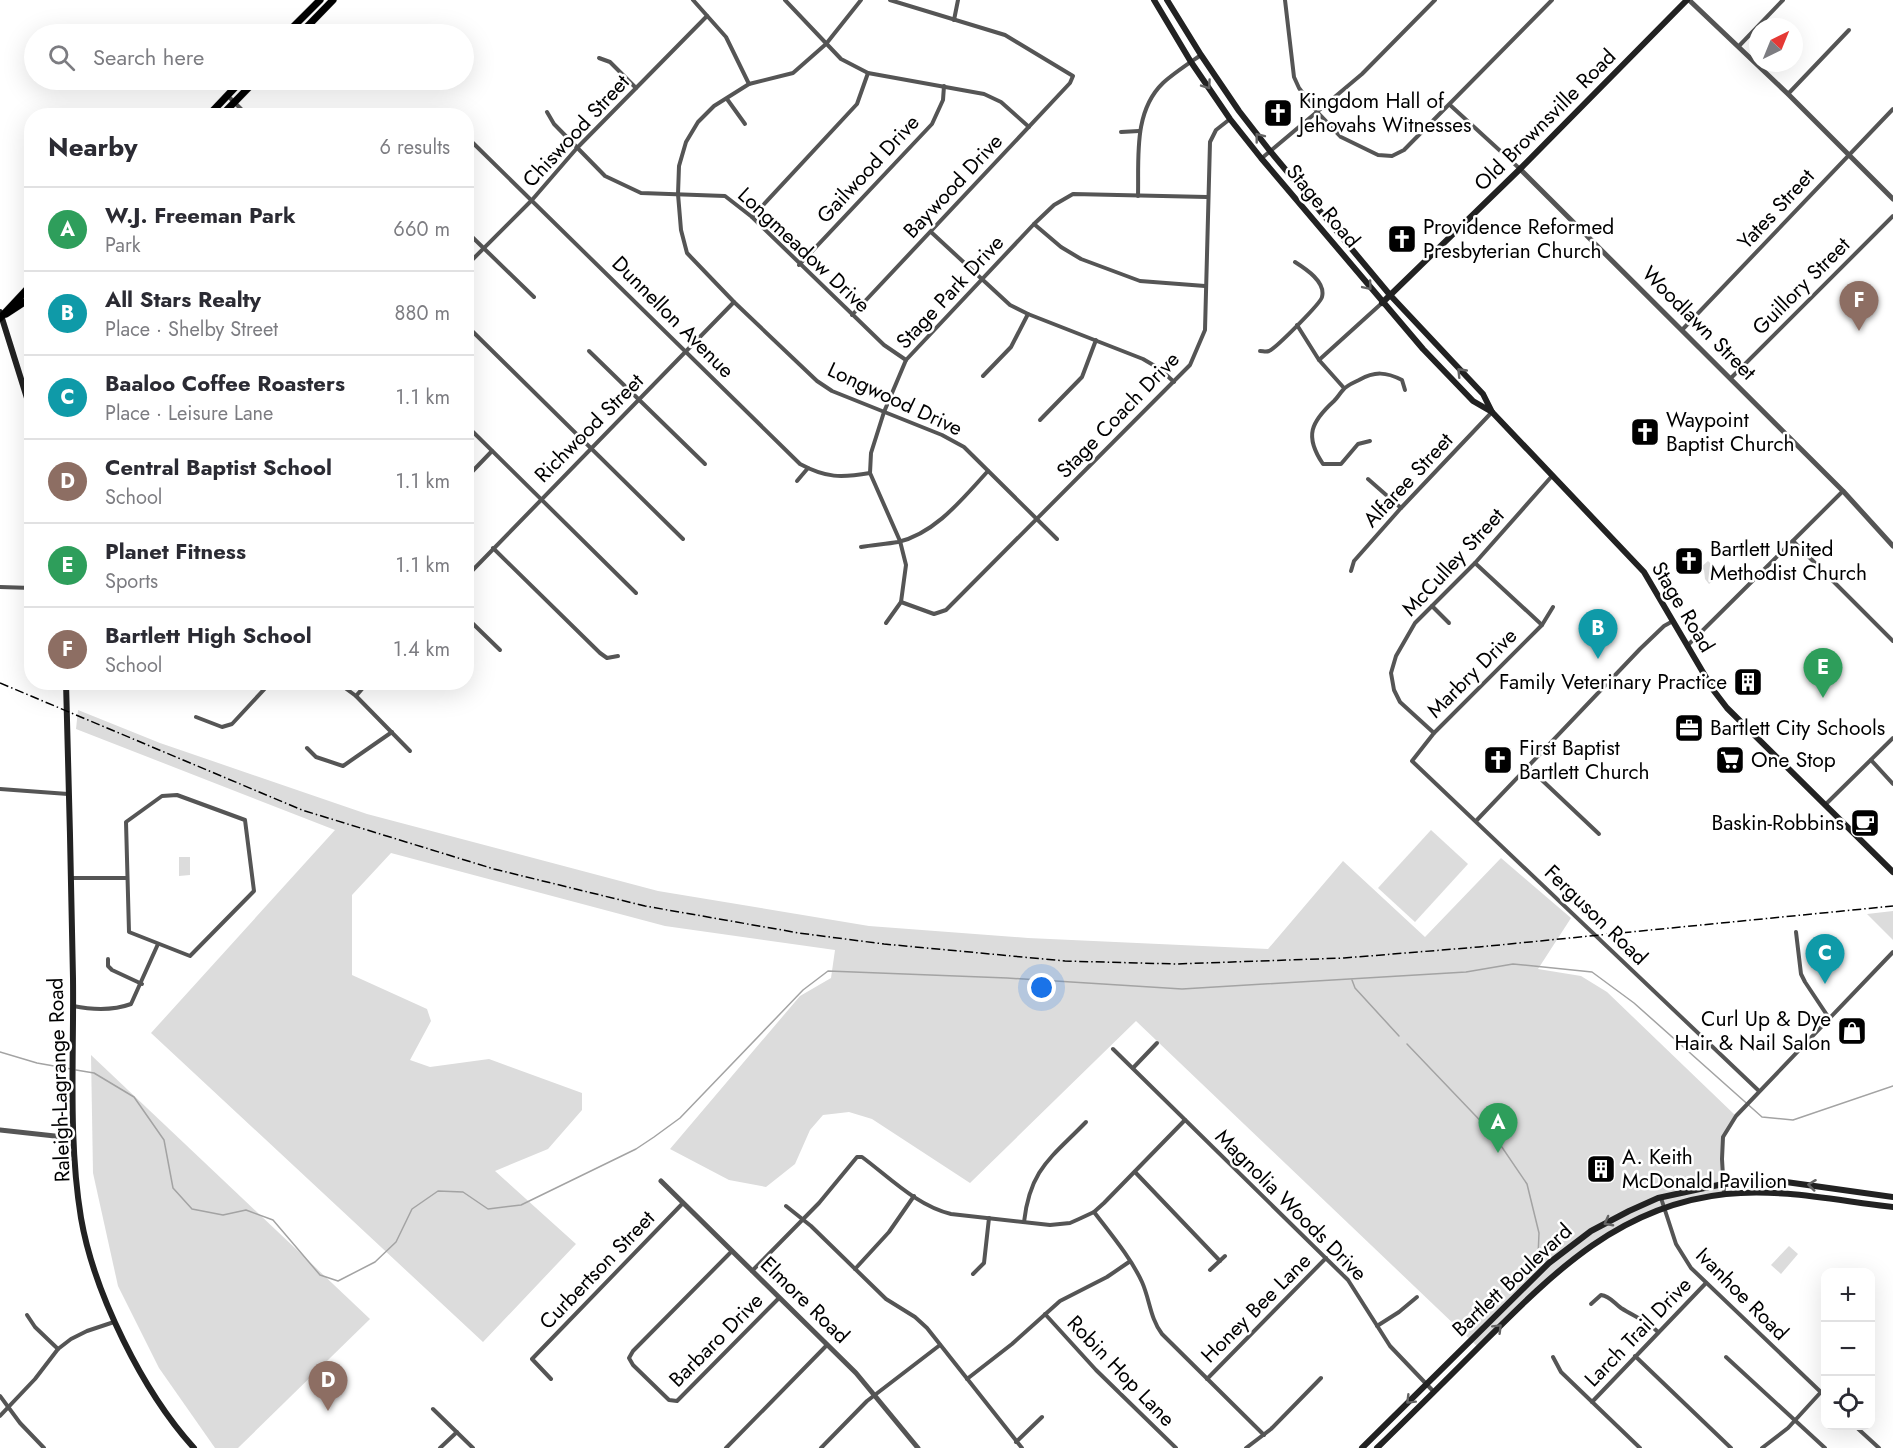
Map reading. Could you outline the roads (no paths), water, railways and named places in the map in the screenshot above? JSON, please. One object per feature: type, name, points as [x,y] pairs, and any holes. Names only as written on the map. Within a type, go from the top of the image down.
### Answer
[{"type":"main road","points":[[296,24],[320,0]]},
{"type":"main road","points":[[310,24],[333,0]]},
{"type":"main road","name":"Stage Road","points":[[1154,0],[1191,62],[1261,159],[1423,349],[1473,401],[1492,412]]},
{"type":"main road","name":"Stage Road","points":[[1167,0],[1239,111],[1390,295],[1483,394],[1492,412],[1644,572],[1726,708],[1893,872]]},
{"type":"main road","name":"Old Brownsville Road","points":[[1382,303],[1520,169],[1688,0]]},
{"type":"main road","points":[[215,108],[232,90]]},
{"type":"main road","points":[[228,108],[246,90]]},
{"type":"main road","points":[[0,316],[24,292]]},
{"type":"main road","points":[[0,316],[24,304]]},
{"type":"main road","points":[[0,316],[24,390]]},
{"type":"main road","name":"Raleigh-Lagrange Road","points":[[66,690],[73,1006],[73,1138],[81,1218],[93,1268],[115,1321],[146,1382],[194,1448]]},
{"type":"main road","points":[[1776,1182],[1778,1193]]},
{"type":"main road","name":"Bartlett Boulevard","points":[[1362,1448],[1559,1255],[1591,1231],[1629,1211],[1661,1197],[1723,1184],[1776,1182],[1893,1197]]},
{"type":"main road","name":"Bartlett Boulevard","points":[[1377,1448],[1561,1268],[1611,1232],[1664,1207],[1724,1194],[1778,1193],[1893,1207]]},
{"type":"main road","points":[[1869,1205],[1870,1194]]},
{"type":"street","points":[[693,0],[726,37],[749,84]]},
{"type":"street","points":[[785,0],[841,59],[868,73],[984,94],[1001,102],[1029,127]]},
{"type":"street","name":"Longwood Drive","points":[[861,0],[826,44],[793,72],[749,84],[714,106],[698,122],[686,142],[679,166],[678,194],[681,230],[687,253],[734,302],[817,381],[832,392],[942,435],[964,447],[1057,539]]},
{"type":"street","points":[[890,0],[954,20],[958,0]]},
{"type":"street","points":[[1285,0],[1294,77],[1299,88],[1341,137],[1378,155],[1392,156],[1404,150],[1552,0]]},
{"type":"street","points":[[1261,159],[1362,74],[1435,0]]},
{"type":"street","points":[[1688,0],[1739,46],[1893,200]]},
{"type":"street","points":[[1739,46],[1783,0]]},
{"type":"street","name":"Chiswood Street","points":[[474,258],[532,200],[577,148],[707,16]]},
{"type":"street","name":"Baywood Drive","points":[[852,315],[1070,83],[1073,76],[1005,35],[954,20]]},
{"type":"street","points":[[1788,94],[1849,30]]},
{"type":"street","points":[[1138,196],[1139,131],[1149,100],[1162,84],[1201,55]]},
{"type":"street","points":[[599,58],[610,62],[636,88]]},
{"type":"street","points":[[752,217],[857,104],[868,73]]},
{"type":"street","name":"Gailwood Drive","points":[[799,264],[932,123],[943,100],[944,86]]},
{"type":"street","points":[[227,95],[240,108]]},
{"type":"street","points":[[727,99],[745,124]]},
{"type":"street","name":"Woodlawn Street","points":[[1450,105],[1520,169],[1731,378],[1843,491],[1893,546]]},
{"type":"street","name":"Yates Street","points":[[1682,330],[1893,108]]},
{"type":"street","name":"Longmeadow Drive","points":[[546,112],[554,124],[605,176],[632,189],[641,193],[725,196],[752,217],[884,345],[906,360]]},
{"type":"street","name":"Stage Coach Drive","points":[[901,602],[934,614],[946,610],[1190,365],[1205,330],[1210,142],[1216,130],[1230,118]]},
{"type":"street","points":[[1121,132],[1139,131]]},
{"type":"street","name":"Dunnellon Avenue","points":[[474,143],[800,464],[819,474],[843,477],[870,473]]},
{"type":"street","name":"Stage Park Drive","points":[[870,473],[871,453],[884,412],[906,360],[1054,205],[1072,194],[1207,198]]},
{"type":"street","name":"Guillory Street","points":[[1731,378],[1893,216]]},
{"type":"street","points":[[1034,224],[1061,247],[1081,258],[1140,281],[1205,286]]},
{"type":"street","points":[[931,232],[1010,305],[1143,359],[1160,369],[1174,383]]},
{"type":"street","points":[[474,238],[534,297]]},
{"type":"street","points":[[1260,351],[1270,351],[1317,306],[1322,298],[1322,286],[1309,270],[1295,262]]},
{"type":"street","name":"Richwood Street","points":[[474,568],[734,302]]},
{"type":"street","name":"Old Brownsville Road","points":[[1319,360],[1382,303]]},
{"type":"street","points":[[983,376],[1011,347],[1028,314]]},
{"type":"street","points":[[1297,325],[1319,360],[1344,388]]},
{"type":"street","points":[[474,333],[683,538]]},
{"type":"street","points":[[1040,420],[1082,377],[1096,340]]},
{"type":"street","points":[[589,351],[705,464]]},
{"type":"street","points":[[1370,441],[1358,444],[1341,464],[1323,464],[1316,454],[1311,437],[1315,422],[1344,388],[1377,372],[1391,374],[1402,380],[1405,390]]},
{"type":"street","name":"Alfaree Street","points":[[1351,571],[1354,561],[1401,508],[1492,412]]},
{"type":"street","points":[[474,433],[636,593]]},
{"type":"street","points":[[474,470],[492,451]]},
{"type":"street","points":[[797,481],[808,468]]},
{"type":"street","points":[[861,547],[900,541],[928,528],[946,515],[988,471]]},
{"type":"street","points":[[870,473],[900,541],[906,565],[901,602],[886,623]]},
{"type":"street","name":"McCulley Street","points":[[1434,733],[1400,702],[1394,690],[1391,673],[1396,656],[1415,622],[1475,563],[1552,476]]},
{"type":"street","points":[[1368,479],[1401,508]]},
{"type":"street","points":[[1688,645],[1843,491]]},
{"type":"street","points":[[1792,541],[1893,641]]},
{"type":"street","points":[[493,548],[600,653],[607,658],[618,656]]},
{"type":"street","points":[[1475,563],[1542,625]]},
{"type":"street","points":[[0,587],[24,588]]},
{"type":"street","points":[[1432,606],[1449,623]]},
{"type":"street","name":"Marbry Drive","points":[[1412,761],[1434,733],[1542,625],[1553,607]]},
{"type":"street","points":[[1476,822],[1647,642],[1673,621]]},
{"type":"street","points":[[474,625],[501,650]]},
{"type":"street","points":[[196,717],[222,727],[232,724],[264,690]]},
{"type":"street","points":[[348,690],[410,750]]},
{"type":"street","points":[[356,696],[361,690]]},
{"type":"street","points":[[307,748],[316,757],[343,766],[392,732]]},
{"type":"street","points":[[1826,804],[1893,738]]},
{"type":"street","points":[[1871,760],[1893,784]]},
{"type":"street","name":"Ferguson Road","points":[[1412,761],[1759,1091]]},
{"type":"street","points":[[1528,767],[1599,834]]},
{"type":"street","points":[[0,789],[68,794]]},
{"type":"street","points":[[177,795],[245,820],[254,891],[190,956],[158,944],[129,932],[126,822],[162,796],[177,795]]},
{"type":"street","points":[[71,878],[127,878]]},
{"type":"street","points":[[1796,932],[1801,974],[1829,1018]]},
{"type":"street","points":[[73,1006],[111,1010],[131,1004],[142,984],[158,944]]},
{"type":"street","points":[[1724,1194],[1723,1137],[1736,1116],[1892,955]]},
{"type":"street","points":[[108,958],[108,966],[112,970],[142,984]]},
{"type":"street","points":[[1133,1068],[1157,1043]]},
{"type":"street","name":"Magnolia Woods Drive","points":[[1113,1050],[1352,1283],[1395,1353],[1434,1392]]},
{"type":"street","points":[[752,1271],[825,1196],[857,1157],[862,1157],[928,1206],[946,1212],[1055,1225],[1074,1221],[1094,1212],[1185,1120]]},
{"type":"street","points":[[1024,1222],[1027,1197],[1036,1175],[1086,1122]]},
{"type":"street","points":[[0,1130],[73,1138]]},
{"type":"street","points":[[1135,1172],[1220,1261]]},
{"type":"street","name":"Elmore Road","points":[[661,1181],[875,1394],[918,1448]]},
{"type":"street","points":[[855,1269],[889,1232],[914,1196]]},
{"type":"street","name":"Ivanhoe Road","points":[[1661,1197],[1669,1226],[1680,1252],[1691,1268],[1821,1392]]},
{"type":"street","name":"Curbertson Street","points":[[551,1379],[532,1359],[683,1203]]},
{"type":"street","points":[[786,1206],[886,1299],[920,1322],[1022,1448]]},
{"type":"street","points":[[1094,1212],[1142,1282],[1150,1312],[1159,1330],[1264,1435]]},
{"type":"street","points":[[973,1274],[984,1263],[989,1218]]},
{"type":"street","name":"Barbaro Drive","points":[[732,1251],[630,1355],[633,1365],[674,1402],[681,1399],[779,1298]]},
{"type":"street","points":[[1210,1270],[1225,1257]]},
{"type":"street","name":"Honey Bee Lane","points":[[1207,1379],[1326,1258]]},
{"type":"street","points":[[968,1379],[1063,1299],[1107,1277],[1130,1262]]},
{"type":"street","name":"Larch Trail Drive","points":[[1592,1402],[1706,1283]]},
{"type":"street","points":[[1591,1304],[1600,1296],[1605,1295],[1623,1309],[1644,1319],[1658,1332]]},
{"type":"street","points":[[1377,1326],[1400,1312],[1417,1297]]},
{"type":"street","name":"Robin Hop Lane","points":[[1045,1314],[1096,1370],[1176,1448]]},
{"type":"street","points":[[27,1315],[35,1327],[58,1349]]},
{"type":"street","points":[[0,1416],[58,1349],[70,1339],[115,1321]]},
{"type":"street","points":[[821,1448],[875,1394],[940,1344]]},
{"type":"street","points":[[726,1448],[827,1345]]},
{"type":"street","points":[[1553,1356],[1561,1372],[1640,1448]]},
{"type":"street","points":[[1635,1356],[1731,1448]]},
{"type":"street","points":[[1726,1357],[1825,1448]]},
{"type":"street","points":[[1246,1448],[1264,1435],[1321,1378]]},
{"type":"street","points":[[1762,1448],[1795,1421],[1821,1392]]},
{"type":"street","points":[[0,1396],[44,1448]]},
{"type":"street","points":[[433,1409],[474,1448]]},
{"type":"street","points":[[1017,1442],[1042,1417]]},
{"type":"street","points":[[1860,1430],[1879,1448]]},
{"type":"street","points":[[440,1448],[457,1432]]},
{"type":"waterway","points":[[76,1070],[94,1073],[134,1097],[164,1140],[173,1188],[192,1209],[223,1215],[246,1210],[273,1220],[320,1275],[338,1281],[375,1262],[396,1242],[412,1209],[438,1191],[463,1192],[488,1209],[521,1205],[636,1149],[680,1118],[803,990],[828,971],[1007,978],[1182,989],[1466,972],[1513,964],[1592,972],[1634,1003],[1762,1117],[1793,1120],[1893,1086]]},
{"type":"waterway","points":[[1352,980],[1355,988],[1399,1036]]},
{"type":"waterway","points":[[1407,1044],[1493,1134],[1527,1184],[1539,1233],[1538,1257]]},
{"type":"waterway","points":[[0,1052],[37,1063],[71,1069]]},
{"type":"railway","points":[[0,683],[302,810],[494,869],[645,906],[799,933],[884,944],[1065,961],[1176,964],[1344,958],[1893,906]]},
{"type":"place","name":"Kingdom Hall of Jehovahs Witnesses","points":[[1278,113]]},
{"type":"place","name":"Providence Reformed Presbyterian Church","points":[[1402,239]]},
{"type":"place","name":"Bartlett High School","points":[[1859,331]]},
{"type":"place","name":"Waypoint Baptist Church","points":[[1645,432]]},
{"type":"place","name":"Bartlett United Methodist Church","points":[[1689,561]]},
{"type":"place","name":"All Stars Realty","points":[[1598,659]]},
{"type":"place","name":"Family Veterinary Practice","points":[[1748,682]]},
{"type":"place","name":"Planet Fitness","points":[[1823,698]]},
{"type":"place","name":"Bartlett City Schools","points":[[1689,728]]},
{"type":"place","name":"First Baptist Bartlett Church","points":[[1498,760]]},
{"type":"place","name":"One Stop","points":[[1730,760]]},
{"type":"place","name":"Baskin-Robbins","points":[[1865,823]]},
{"type":"place","name":"Baaloo Coffee Roasters","points":[[1825,984]]},
{"type":"place","name":"Curl Up & Dye Hair & Nail Salon","points":[[1852,1031]]},
{"type":"place","name":"W.J. Freeman Park","points":[[1498,1153]]},
{"type":"place","name":"A. Keith McDonald Pavilion","points":[[1601,1169]]},
{"type":"place","name":"Central Baptist School","points":[[328,1411]]}]
